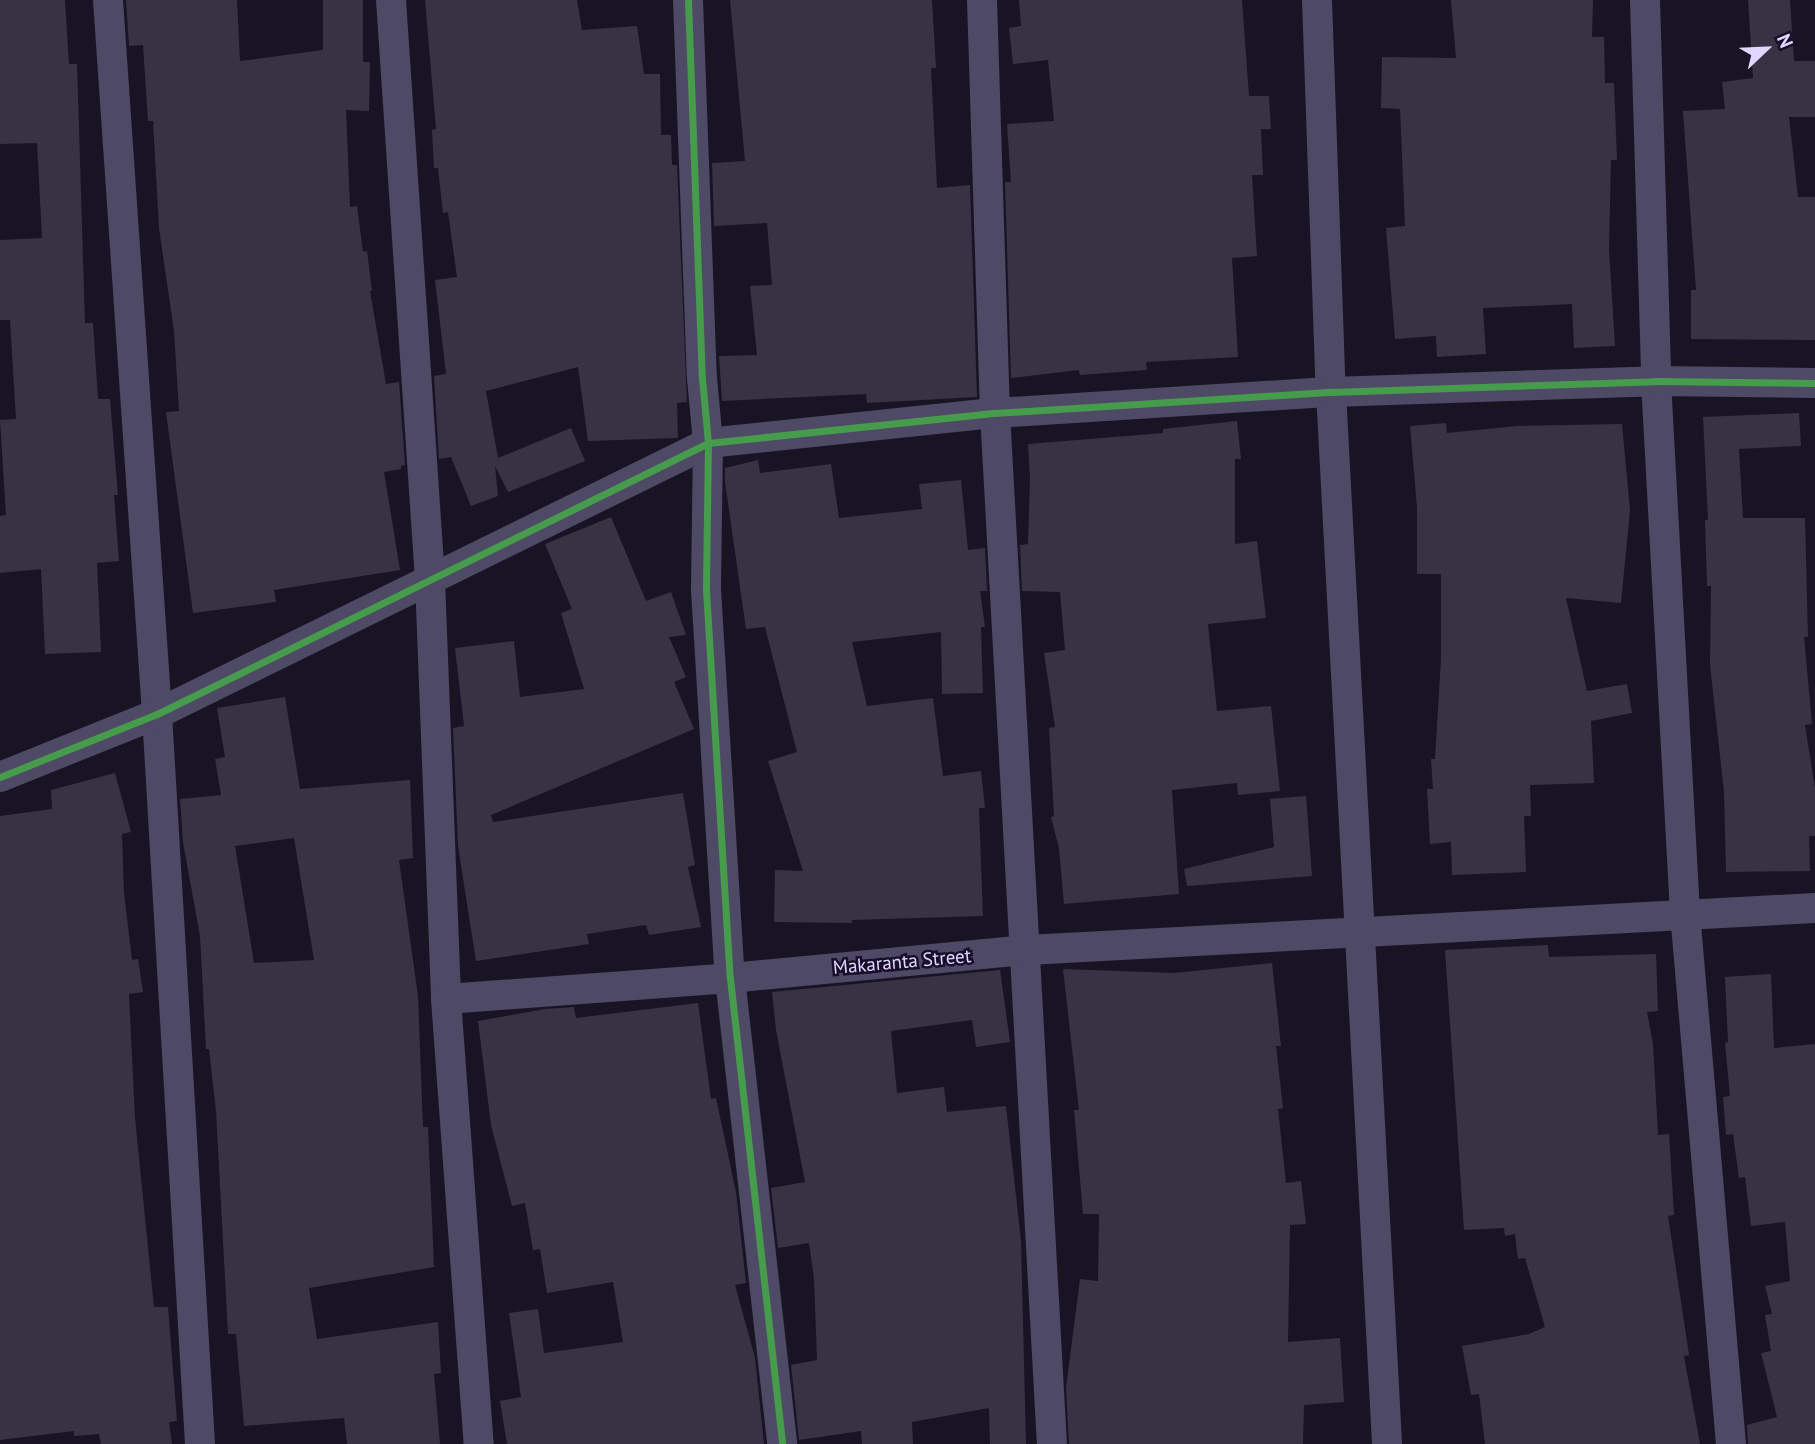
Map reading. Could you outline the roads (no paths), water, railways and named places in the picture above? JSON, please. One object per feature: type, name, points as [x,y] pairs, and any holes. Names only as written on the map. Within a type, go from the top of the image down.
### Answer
[{"type":"street","points":[[108,0],[157,714],[200,1444]]},
{"type":"street","points":[[391,0],[429,580],[446,999],[479,1444]]},
{"type":"street","points":[[688,0],[702,378],[708,443],[706,590],[730,978],[782,1444]]},
{"type":"street","points":[[982,0],[995,413],[1027,950],[1052,1444]]},
{"type":"street","points":[[1317,0],[1331,392],[1387,1444]]},
{"type":"street","points":[[1645,0],[1656,381],[1685,913],[1731,1444]]},
{"type":"street","points":[[0,777],[157,714],[708,443],[995,413],[1331,392],[1656,381],[1815,383]]},
{"type":"street","name":"Makaranta Street","points":[[446,999],[730,978],[1027,950],[1815,908]]}]
